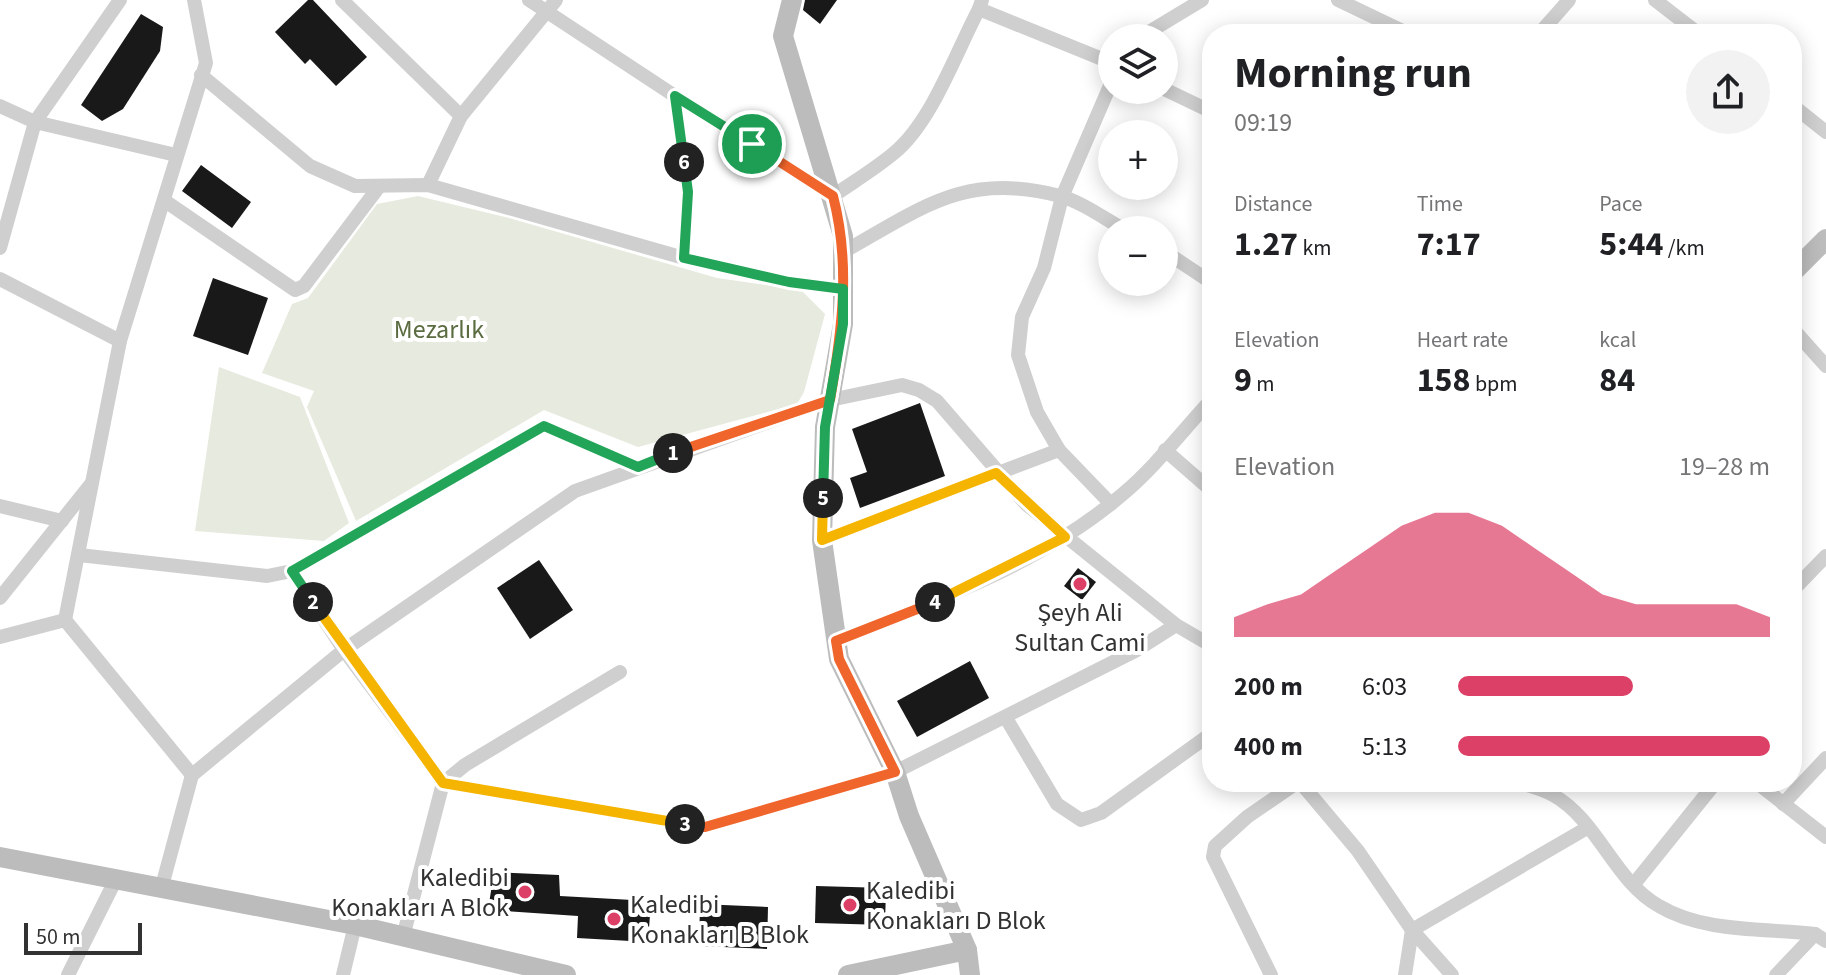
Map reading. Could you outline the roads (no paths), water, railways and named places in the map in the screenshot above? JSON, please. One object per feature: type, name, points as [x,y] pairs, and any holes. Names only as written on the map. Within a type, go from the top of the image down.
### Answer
[{"type":"street","points":[[0,248],[35,122],[120,0]]},
{"type":"street","points":[[65,620],[120,341],[206,63],[194,0]]},
{"type":"street","points":[[342,0],[461,116]]},
{"type":"street","points":[[529,0],[833,196]]},
{"type":"street","points":[[428,185],[461,116],[556,0]]},
{"type":"street","points":[[791,0],[783,36],[843,236],[843,324],[825,427],[822,540],[839,659],[895,772],[909,816],[967,950],[970,975]]},
{"type":"street","points":[[1162,24],[1202,0]]},
{"type":"street","points":[[1338,0],[1388,24]]},
{"type":"street","points":[[1548,24],[1569,0]]},
{"type":"street","points":[[1655,0],[1686,24]]},
{"type":"street","points":[[833,196],[895,152],[908,139],[922,120],[981,4],[1098,57]]},
{"type":"street","points":[[201,75],[310,166],[355,186],[428,185],[684,258],[789,282],[843,289]]},
{"type":"street","points":[[675,96],[688,192],[684,258]]},
{"type":"street","points":[[1178,96],[1202,107]]},
{"type":"street","points":[[1102,104],[1062,197],[1044,268],[1022,317],[1018,355],[1037,412],[1059,450],[1111,504]]},
{"type":"street","points":[[0,106],[35,122],[176,155]]},
{"type":"street","points":[[1802,113],[1826,132]]},
{"type":"street","points":[[843,252],[938,199],[992,186],[1062,197],[1098,216]]},
{"type":"street","points":[[165,201],[295,290],[304,286],[378,188]]},
{"type":"street","points":[[1802,263],[1826,239]]},
{"type":"street","points":[[1178,260],[1202,276]]},
{"type":"street","points":[[0,279],[120,341]]},
{"type":"street","points":[[1802,339],[1826,366]]},
{"type":"street","points":[[162,886],[192,775],[344,650],[575,491],[830,400],[902,385],[919,390],[937,401],[996,473],[1065,537],[1176,625],[1202,640]]},
{"type":"street","points":[[836,641],[932,604],[1065,537],[1111,504],[1202,410]]},
{"type":"street","points":[[79,555],[267,576],[292,571],[544,426],[638,467]]},
{"type":"street","points":[[822,540],[1059,450]]},
{"type":"street","points":[[1165,450],[1202,482]]},
{"type":"street","points":[[0,598],[93,481]]},
{"type":"street","points":[[0,506],[62,521]]},
{"type":"street","points":[[1802,577],[1826,556]]},
{"type":"street","points":[[292,571],[344,650],[443,783],[705,827],[895,772],[1135,651],[1176,625]]},
{"type":"street","points":[[65,620],[192,775]]},
{"type":"street","points":[[0,637],[65,620]]},
{"type":"street","points":[[403,937],[443,783],[465,765],[620,672]]},
{"type":"street","points":[[1006,718],[1057,804],[1081,820],[1101,813],[1202,740]]},
{"type":"street","points":[[1802,784],[1826,758]]},
{"type":"street","points":[[1271,975],[1213,857],[1215,846],[1247,817],[1284,792]]},
{"type":"street","points":[[1308,792],[1358,851],[1412,930],[1452,975]]},
{"type":"street","points":[[1546,792],[1554,795],[1587,828],[1634,884],[1657,906],[1698,924],[1820,938]]},
{"type":"street","points":[[1634,884],[1708,792]]},
{"type":"street","points":[[1768,792],[1826,837]]},
{"type":"street","points":[[1783,804],[1794,792]]},
{"type":"street","points":[[1412,930],[1587,828]]},
{"type":"street","points":[[0,857],[355,925],[566,975]]},
{"type":"street","points":[[68,975],[116,879]]},
{"type":"street","points":[[343,975],[355,925]]},
{"type":"street","points":[[1405,975],[1412,930]]},
{"type":"street","points":[[1776,975],[1820,938]]},
{"type":"street","points":[[848,975],[967,950]]},
{"type":"place","name":"Şeyh Ali Sultan Cami","points":[[1080,584]]},
{"type":"place","name":"Kaledibi Konakları A Blok","points":[[525,892]]},
{"type":"place","name":"Kaledibi Konakları D Blok","points":[[850,905]]},
{"type":"place","name":"Kaledibi Konakları B Blok","points":[[614,919]]},
{"type":"park label","name":"Mezarlık","points":[[439,329]]}]
